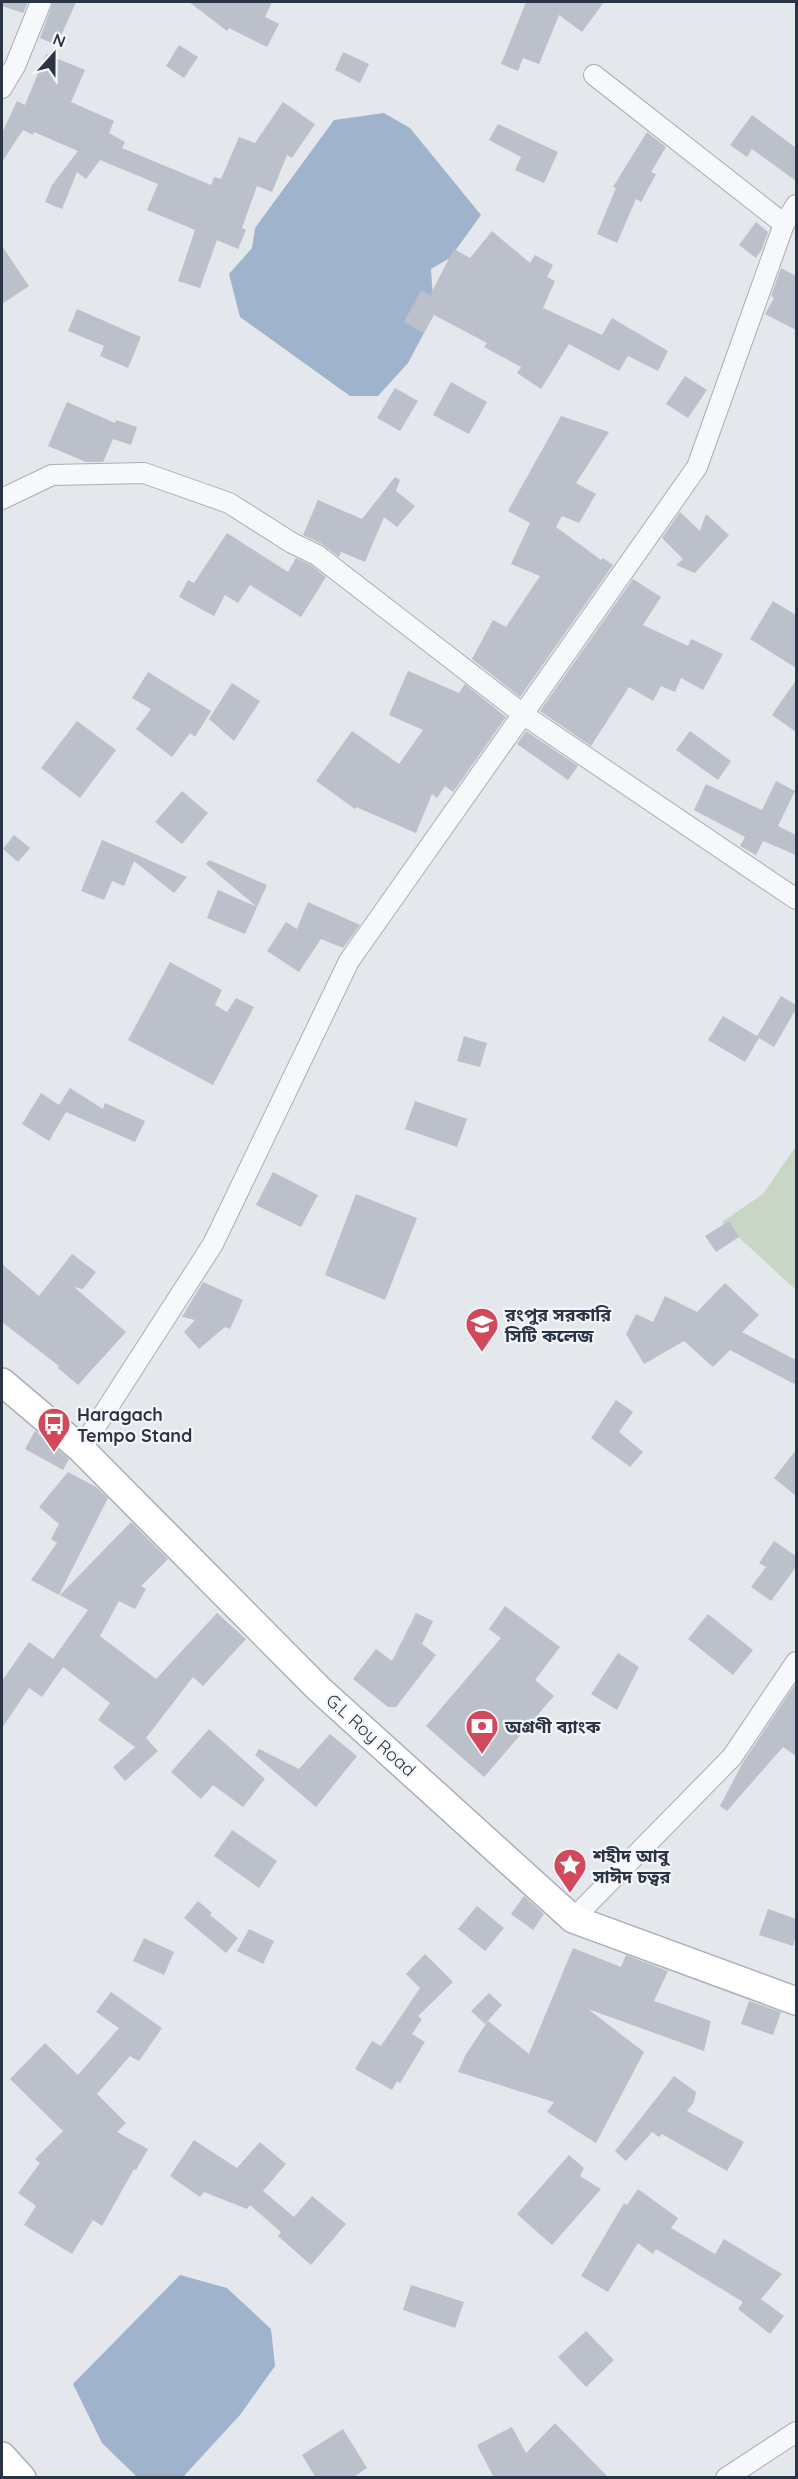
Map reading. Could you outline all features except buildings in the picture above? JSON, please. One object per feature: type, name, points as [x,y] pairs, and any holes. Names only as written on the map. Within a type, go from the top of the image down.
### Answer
[{"type":"main road","name":"G.L Roy Road","points":[[2,1382],[81,1449],[319,1689],[573,1919],[796,2001]]},
{"type":"main road","points":[[2,2456],[22,2478]]},
{"type":"street","points":[[2,88],[15,66],[41,2]]},
{"type":"street","points":[[594,75],[784,224]]},
{"type":"street","points":[[81,1449],[213,1244],[349,961],[697,467],[784,224],[796,205]]},
{"type":"street","points":[[2,499],[52,475],[144,472],[229,503],[292,543],[317,555],[524,715],[796,899]]},
{"type":"street","points":[[573,1919],[732,1757],[796,1662]]},
{"type":"street","points":[[726,2478],[796,2432]]},
{"type":"green space","points":[[796,1146],[796,1290],[722,1222],[763,1194]]},
{"type":"water","points":[[384,113],[410,128],[481,215],[450,258],[431,269],[434,314],[408,363],[378,396],[350,396],[240,317],[229,274],[252,248],[255,228],[334,120]]},
{"type":"water","points":[[180,2275],[227,2288],[271,2329],[275,2366],[240,2415],[183,2477],[137,2477],[102,2443],[73,2384]]},
{"type":"place","name":"রংপুর সরকারি সিটি কলেজ","points":[[482,1353]]},
{"type":"place","name":"Haragach Tempo Stand","points":[[54,1453]]},
{"type":"place","name":"অগ্রণী ব্যাংক","points":[[482,1755]]},
{"type":"place","name":"শহীদ আবু সাঈদ চত্বর","points":[[570,1894]]}]
